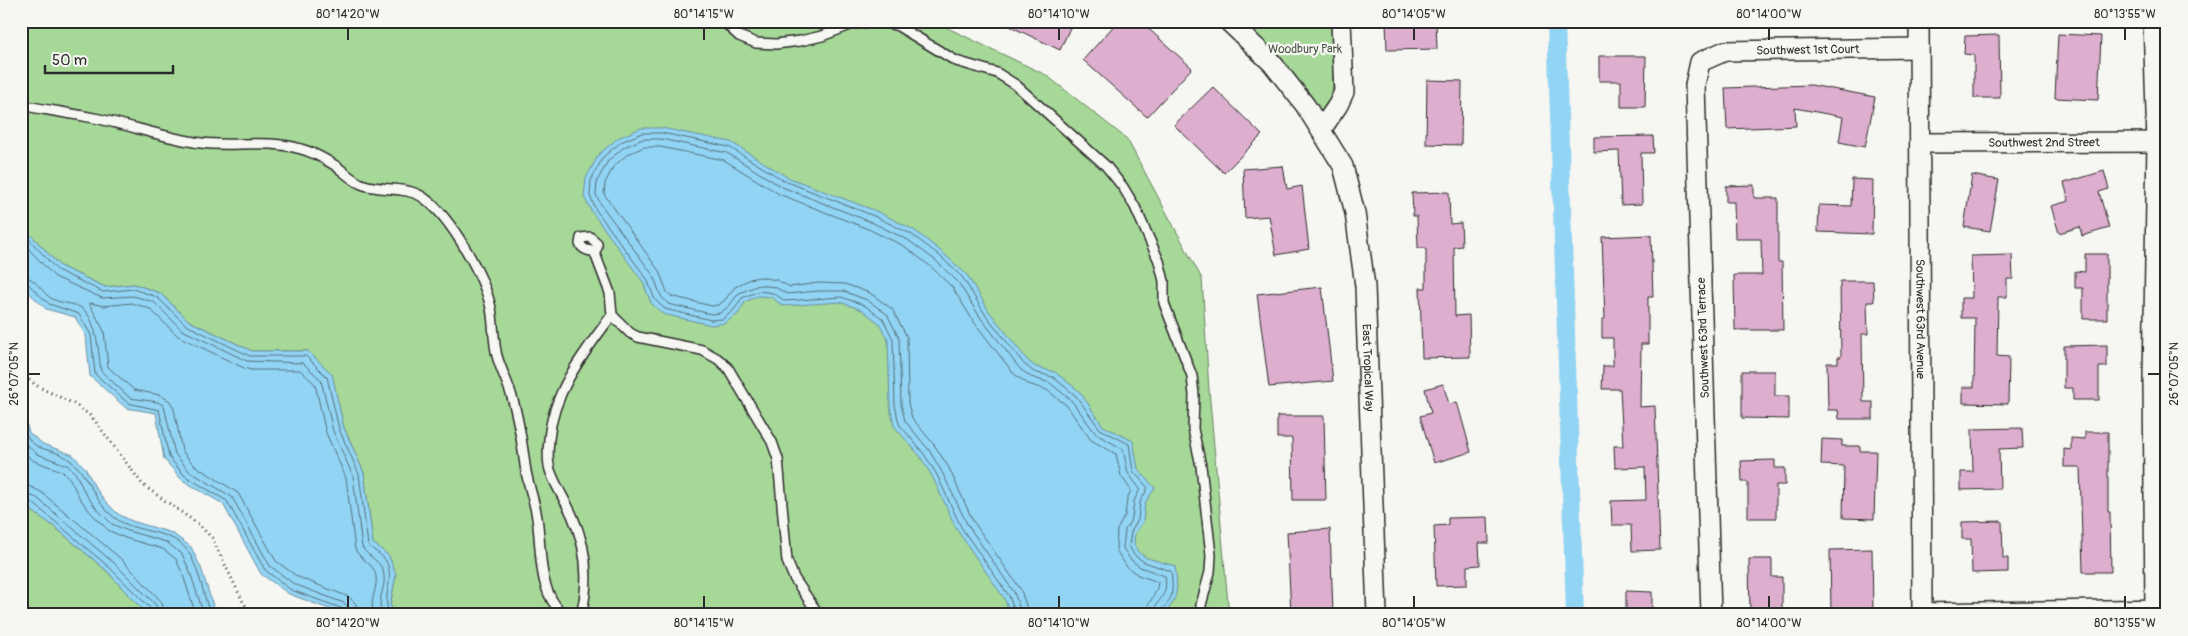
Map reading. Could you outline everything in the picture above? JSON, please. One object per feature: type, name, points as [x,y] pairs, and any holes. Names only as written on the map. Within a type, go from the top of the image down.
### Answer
[{"type":"street","name":"East Tropical Way","points":[[1228,21],[1272,63],[1305,105],[1343,166],[1355,213],[1364,286],[1377,615]]},
{"type":"street","points":[[1321,130],[1338,105],[1344,92],[1340,21]]},
{"type":"street","name":"Southwest 63rd Avenue","points":[[1919,21],[1922,614]]},
{"type":"street","points":[[1922,614],[2161,609],[2162,142],[2153,21]]},
{"type":"street","name":"Southwest 1st Court","points":[[1700,62],[1726,50],[1919,48]]},
{"type":"street","name":"Southwest 63rd Terrace","points":[[1700,62],[1694,84],[1711,615]]},
{"type":"street","name":"Southwest 2nd Street","points":[[1920,143],[2162,142]]},
{"type":"lane","points":[[723,21],[739,36],[756,43],[800,41],[822,36],[853,24],[868,22],[883,22],[898,26],[956,61],[997,73],[1016,85],[1106,166],[1122,186],[1134,207],[1159,261],[1164,281],[1164,303],[1192,376],[1194,395],[1193,429],[1201,466],[1211,555],[1210,572],[1200,605],[1201,615]]},
{"type":"lane","points":[[21,105],[95,118],[142,132],[201,143],[273,144],[301,149],[320,156],[336,166],[352,180],[366,186],[403,190],[423,198],[442,217],[459,239],[474,262],[486,287],[497,355],[521,430],[527,480],[536,512],[543,574],[550,597],[564,615]]},
{"type":"lane","points":[[594,251],[610,293],[612,315],[630,333],[638,337],[702,350],[718,359],[728,368],[772,442],[778,459],[787,561],[794,578],[819,615]]},
{"type":"lane","points":[[580,615],[587,583],[586,558],[579,533],[550,469],[548,459],[549,433],[553,412],[561,390],[592,341],[612,315]]},
{"type":"path","points":[[21,374],[39,388],[76,405],[92,417],[143,485],[198,524],[212,538],[243,602],[252,615]]},
{"type":"green space","points":[[21,21],[933,21],[1046,75],[1127,139],[1202,279],[1209,390],[1229,615],[396,615],[390,605],[396,575],[389,556],[373,544],[364,473],[344,428],[331,374],[308,351],[252,351],[189,321],[160,293],[134,284],[105,287],[60,266],[30,234],[21,221]]},
{"type":"green space","name":"Woodbury Park","points":[[1240,21],[1331,21],[1333,85],[1331,101],[1322,116]]},
{"type":"green space","points":[[21,503],[56,528],[107,571],[149,615],[21,615]]},
{"type":"water","points":[[641,128],[662,128],[731,142],[787,177],[876,211],[914,230],[967,275],[989,311],[1028,361],[1036,367],[1055,372],[1080,392],[1103,426],[1133,441],[1138,469],[1155,488],[1145,503],[1143,522],[1135,533],[1134,544],[1138,552],[1147,558],[1175,566],[1177,581],[1175,598],[1163,615],[1011,615],[1004,598],[957,530],[933,478],[920,456],[894,426],[890,406],[888,340],[879,323],[862,310],[840,302],[783,306],[771,297],[758,296],[745,302],[738,314],[725,323],[711,325],[663,314],[651,303],[643,282],[592,212],[584,197],[586,178],[599,154],[618,138]]},
{"type":"water","points":[[21,221],[30,234],[60,266],[105,287],[134,284],[160,293],[189,321],[252,351],[308,351],[332,374],[344,428],[364,473],[373,543],[389,556],[396,575],[390,605],[396,615],[345,615],[289,594],[261,574],[223,504],[182,480],[164,459],[156,413],[126,408],[90,376],[86,336],[75,317],[46,309],[21,285]]},
{"type":"water","points":[[21,404],[29,433],[43,444],[73,455],[85,468],[105,501],[118,514],[132,521],[172,533],[191,547],[201,568],[216,615],[149,615],[107,571],[56,528],[21,503]]},
{"type":"building","points":[[999,21],[1073,21],[1060,50]]},
{"type":"building","points":[[1118,21],[1140,21],[1192,68],[1147,117],[1083,60]]},
{"type":"building","points":[[1386,21],[1436,21],[1437,49],[1387,50]]},
{"type":"building","points":[[2058,34],[2101,36],[2098,100],[2055,98]]},
{"type":"building","points":[[1999,35],[2000,98],[1974,98],[1974,55],[1964,54],[1965,36]]},
{"type":"building","points":[[1599,56],[1646,56],[1645,107],[1621,107],[1621,81],[1599,81]]},
{"type":"building","points":[[1427,80],[1462,81],[1461,145],[1426,144]]},
{"type":"building","points":[[1811,85],[1875,97],[1865,147],[1839,142],[1843,117],[1795,108],[1796,126],[1727,129],[1725,88]]},
{"type":"building","points":[[1213,87],[1262,135],[1224,173],[1174,125]]},
{"type":"building","points":[[1653,136],[1654,153],[1641,153],[1642,204],[1621,205],[1619,151],[1594,152],[1594,137]]},
{"type":"building","points":[[1283,166],[1287,189],[1302,186],[1309,249],[1276,255],[1269,216],[1245,218],[1243,169]]},
{"type":"building","points":[[2104,171],[2109,189],[2099,192],[2109,228],[2082,236],[2080,227],[2059,233],[2051,206],[2069,201],[2064,183]]},
{"type":"building","points":[[1972,175],[1999,180],[1990,231],[1964,227]]},
{"type":"building","points":[[1852,179],[1873,180],[1872,234],[1818,232],[1819,205],[1851,206]]},
{"type":"building","points":[[1754,185],[1754,198],[1778,198],[1778,262],[1782,262],[1783,330],[1735,330],[1734,275],[1762,275],[1761,239],[1735,239],[1734,202],[1726,202],[1726,186]]},
{"type":"building","points":[[1449,192],[1450,224],[1461,223],[1462,246],[1454,247],[1455,316],[1469,315],[1470,357],[1422,358],[1420,288],[1426,288],[1426,248],[1418,248],[1417,216],[1413,216],[1412,193]]},
{"type":"building","points":[[1651,235],[1653,297],[1648,297],[1648,344],[1641,344],[1640,407],[1655,406],[1660,550],[1632,551],[1631,525],[1612,525],[1611,501],[1646,500],[1645,467],[1615,468],[1614,446],[1623,446],[1620,389],[1602,389],[1603,366],[1613,366],[1613,338],[1602,338],[1602,319],[1605,319],[1602,237]]},
{"type":"building","points":[[2085,254],[2107,254],[2107,319],[2083,319],[2083,288],[2075,288],[2075,271],[2085,272]]},
{"type":"building","points":[[2012,255],[2013,279],[2007,279],[2007,297],[1998,297],[1997,356],[2009,357],[2008,404],[1963,403],[1963,387],[1974,387],[1975,318],[1961,318],[1961,298],[1972,298],[1971,256]]},
{"type":"building","points":[[1840,281],[1873,281],[1874,302],[1867,302],[1868,334],[1862,334],[1863,402],[1873,402],[1873,419],[1839,419],[1838,410],[1828,410],[1827,363],[1838,363],[1838,357],[1841,357]]},
{"type":"building","points":[[1322,287],[1333,381],[1269,387],[1257,294]]},
{"type":"building","points":[[2107,345],[2107,367],[2099,367],[2099,400],[2073,400],[2073,388],[2064,388],[2064,346]]},
{"type":"building","points":[[1742,371],[1775,371],[1775,396],[1789,396],[1789,419],[1742,418]]},
{"type":"building","points":[[1443,384],[1449,404],[1457,402],[1471,452],[1434,463],[1420,416],[1431,413],[1425,389]]},
{"type":"building","points":[[1277,416],[1324,416],[1326,500],[1293,500],[1292,438],[1277,438]]},
{"type":"building","points":[[2022,428],[2023,448],[1999,449],[2000,489],[1961,490],[1961,472],[1973,472],[1972,429]]},
{"type":"building","points":[[2085,432],[2108,432],[2108,512],[2110,512],[2111,572],[2083,572],[2080,467],[2064,467],[2064,449],[2071,450],[2071,438],[2085,439]]},
{"type":"building","points":[[1822,439],[1842,440],[1842,446],[1860,446],[1860,451],[1876,451],[1874,519],[1843,518],[1844,466],[1821,465]]},
{"type":"building","points":[[1775,460],[1775,468],[1785,468],[1785,485],[1776,485],[1776,518],[1748,518],[1748,482],[1742,482],[1741,461]]},
{"type":"building","points":[[1488,517],[1489,543],[1479,543],[1480,565],[1467,566],[1467,585],[1436,586],[1434,526],[1448,525],[1448,518]]},
{"type":"building","points":[[2002,521],[2003,558],[2008,558],[2008,572],[1972,573],[1971,539],[1962,539],[1962,522]]},
{"type":"building","points":[[1330,529],[1333,614],[1291,614],[1287,532]]},
{"type":"building","points":[[1872,549],[1873,613],[1831,614],[1830,550]]},
{"type":"building","points":[[1749,559],[1772,559],[1772,577],[1782,577],[1782,615],[1750,615]]},
{"type":"building","points":[[1626,591],[1652,592],[1652,615],[1626,615]]},
{"type":"waterway","points":[[1556,21],[1575,615]]}]
